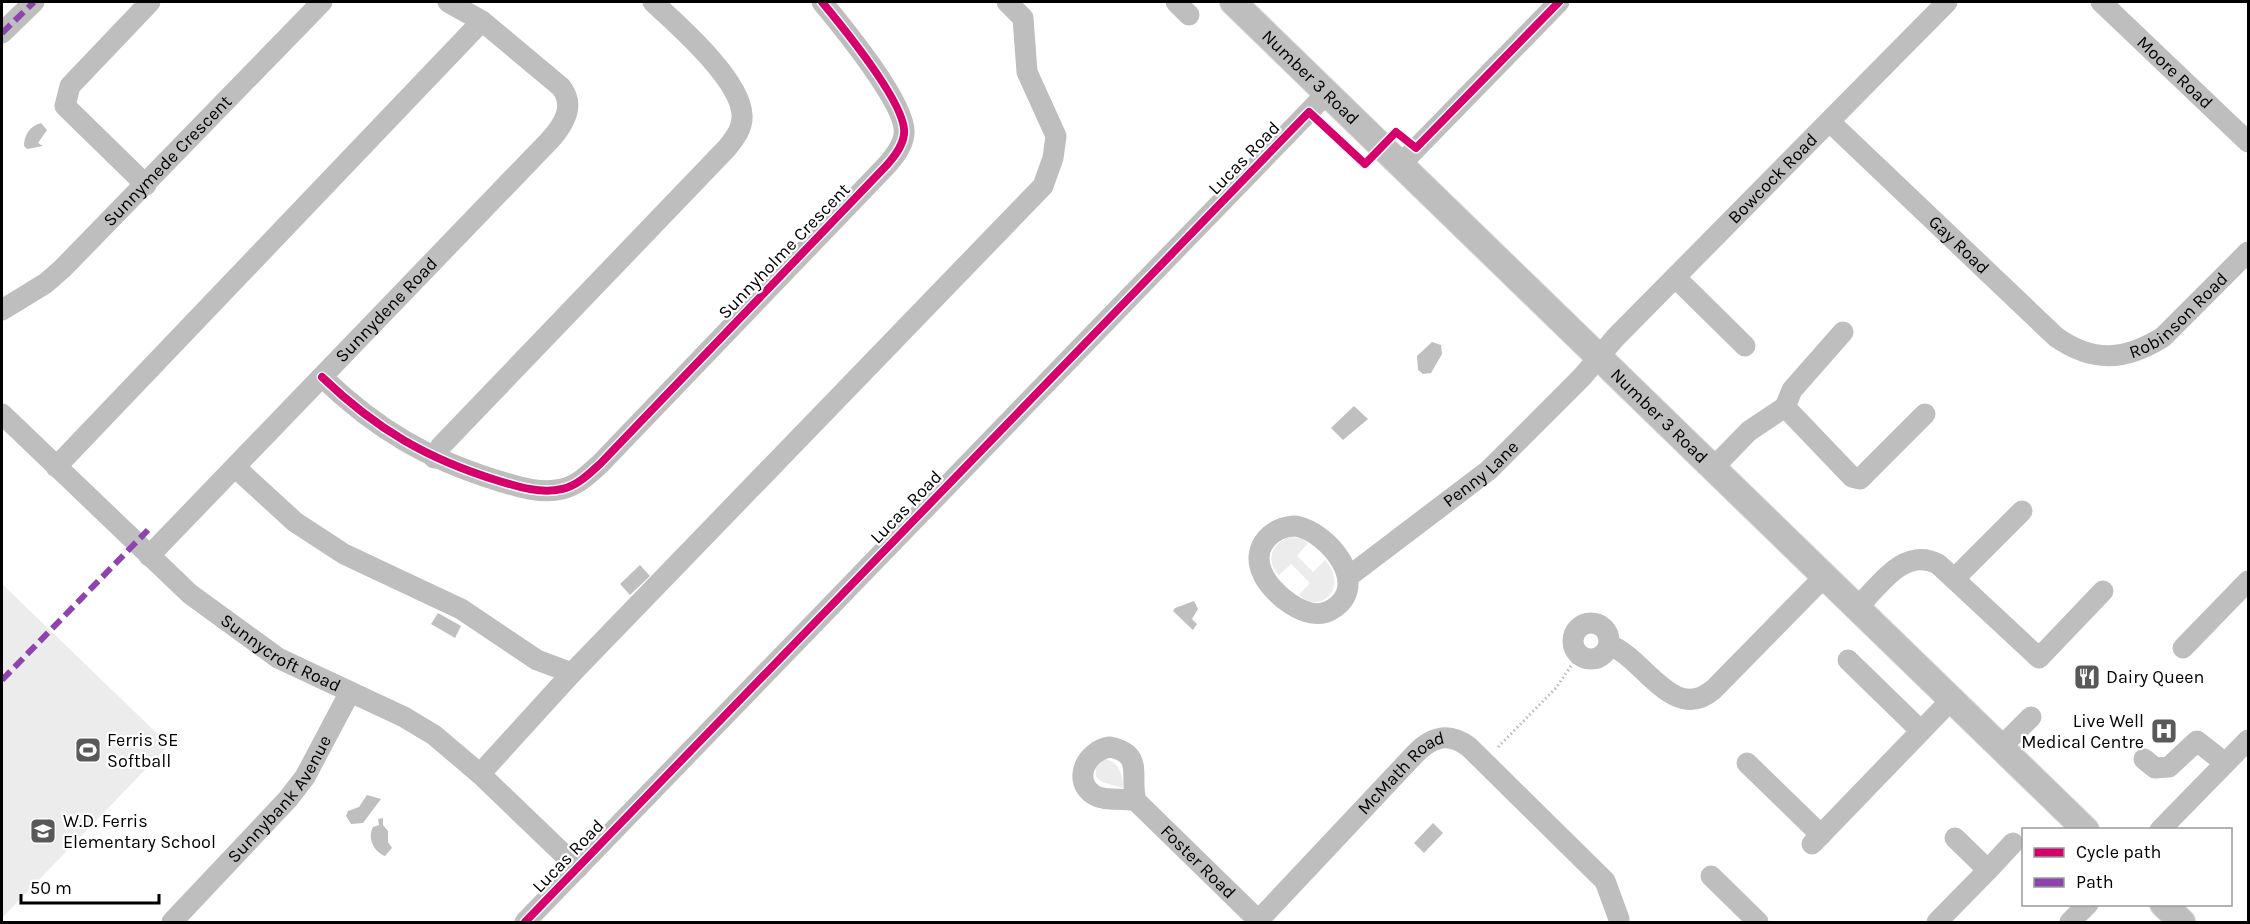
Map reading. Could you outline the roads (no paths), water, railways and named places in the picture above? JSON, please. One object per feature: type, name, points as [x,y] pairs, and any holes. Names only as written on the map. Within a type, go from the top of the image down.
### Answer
[{"type":"main road","name":"Number 3 Road","points":[[1233,2],[1712,469],[1953,698],[2084,828]]},
{"type":"main road","points":[[2165,906],[2182,922]]},
{"type":"street","points":[[2,33],[33,2]]},
{"type":"street","points":[[146,185],[65,106],[70,86],[150,2]]},
{"type":"street","name":"Sunnymede Crescent","points":[[2,310],[55,276],[322,2]]},
{"type":"street","name":"Sunnydene Road","points":[[149,556],[575,113],[563,90],[482,21],[448,2]]},
{"type":"street","points":[[434,458],[441,446],[727,148],[740,129],[742,112],[735,92],[706,56],[653,2]]},
{"type":"street","name":"Sunnyholme Crescent","points":[[322,377],[382,428],[434,458],[529,489],[564,494],[600,464],[897,151],[904,133],[901,115],[865,57],[822,2]]},
{"type":"street","points":[[480,774],[572,673],[1042,186],[1053,158],[1056,136],[1028,72],[1023,18],[1007,2]]},
{"type":"street","points":[[1400,165],[1559,2]]},
{"type":"street","name":"Bowcock Road","points":[[1598,356],[1947,2]]},
{"type":"street","name":"Moore Road","points":[[2101,2],[2248,142]]},
{"type":"street","points":[[56,467],[482,21]]},
{"type":"street","name":"Lucas Road","points":[[525,922],[1327,93]]},
{"type":"street","name":"Gay Road","points":[[1830,122],[2056,337],[2082,353],[2096,355]]},
{"type":"street","name":"Robinson Road","points":[[2096,355],[2128,354],[2146,348],[2163,337],[2248,252]]},
{"type":"street","points":[[1676,278],[1745,346]]},
{"type":"street","points":[[1712,469],[1749,431],[1785,407],[1792,390],[1843,332]]},
{"type":"street","name":"Penny Lane","points":[[1348,577],[1490,470],[1582,377],[1598,356]]},
{"type":"street","points":[[1785,407],[1852,477],[1860,479],[1925,414]]},
{"type":"street","name":"Sunnycroft Road","points":[[2,414],[190,594],[278,658],[426,729],[480,774],[578,868]]},
{"type":"street","points":[[236,468],[295,522],[344,554],[454,605],[531,657],[572,673]]},
{"type":"street","points":[[1954,579],[2022,511]]},
{"type":"street","points":[[1302,527],[1313,533],[1341,559],[1348,577],[1346,594],[1334,609],[1323,614],[1305,613],[1295,608],[1264,576],[1259,565],[1262,546],[1279,528],[1302,527]]},
{"type":"street","points":[[1857,608],[1896,568],[1916,558],[1927,558],[1938,564],[2039,658],[2103,591]]},
{"type":"street","points":[[1609,645],[1605,652],[1596,658],[1586,658],[1579,654],[1574,645],[1574,637],[1580,627],[1588,624],[1604,629],[1609,645],[1624,652],[1669,694],[1684,699],[1700,698],[1714,689],[1825,576]]},
{"type":"street","points":[[2183,648],[2248,581]]},
{"type":"street","points":[[1848,660],[1922,731]]},
{"type":"street","name":"Sunnybank Avenue","points":[[172,922],[288,799],[305,777],[350,693]]},
{"type":"street","points":[[1747,763],[1816,840],[1953,698]]},
{"type":"street","points":[[2002,746],[2031,717]]},
{"type":"street","name":"McMath Road","points":[[1258,922],[1425,744],[1438,738],[1453,738],[1463,743],[1605,881],[1619,919]]},
{"type":"street","points":[[2144,759],[2155,768],[2169,768],[2198,741],[2225,763]]},
{"type":"street","points":[[2162,828],[2248,741]]},
{"type":"street","name":"Foster Road","points":[[1136,801],[1258,922]]},
{"type":"street","points":[[1955,838],[1988,870]]},
{"type":"street","points":[[1937,922],[2013,843]]},
{"type":"street","points":[[1711,876],[1758,922]]},
{"type":"street","points":[[2070,922],[2086,906]]},
{"type":"place","name":"Dairy Queen","points":[[2087,677]]},
{"type":"place","name":"Live Well Medical Centre","points":[[2164,731]]},
{"type":"place","name":"Ferris SE Softball","points":[[88,750]]},
{"type":"place","name":"W.D. Ferris Elementary School","points":[[43,831]]}]
